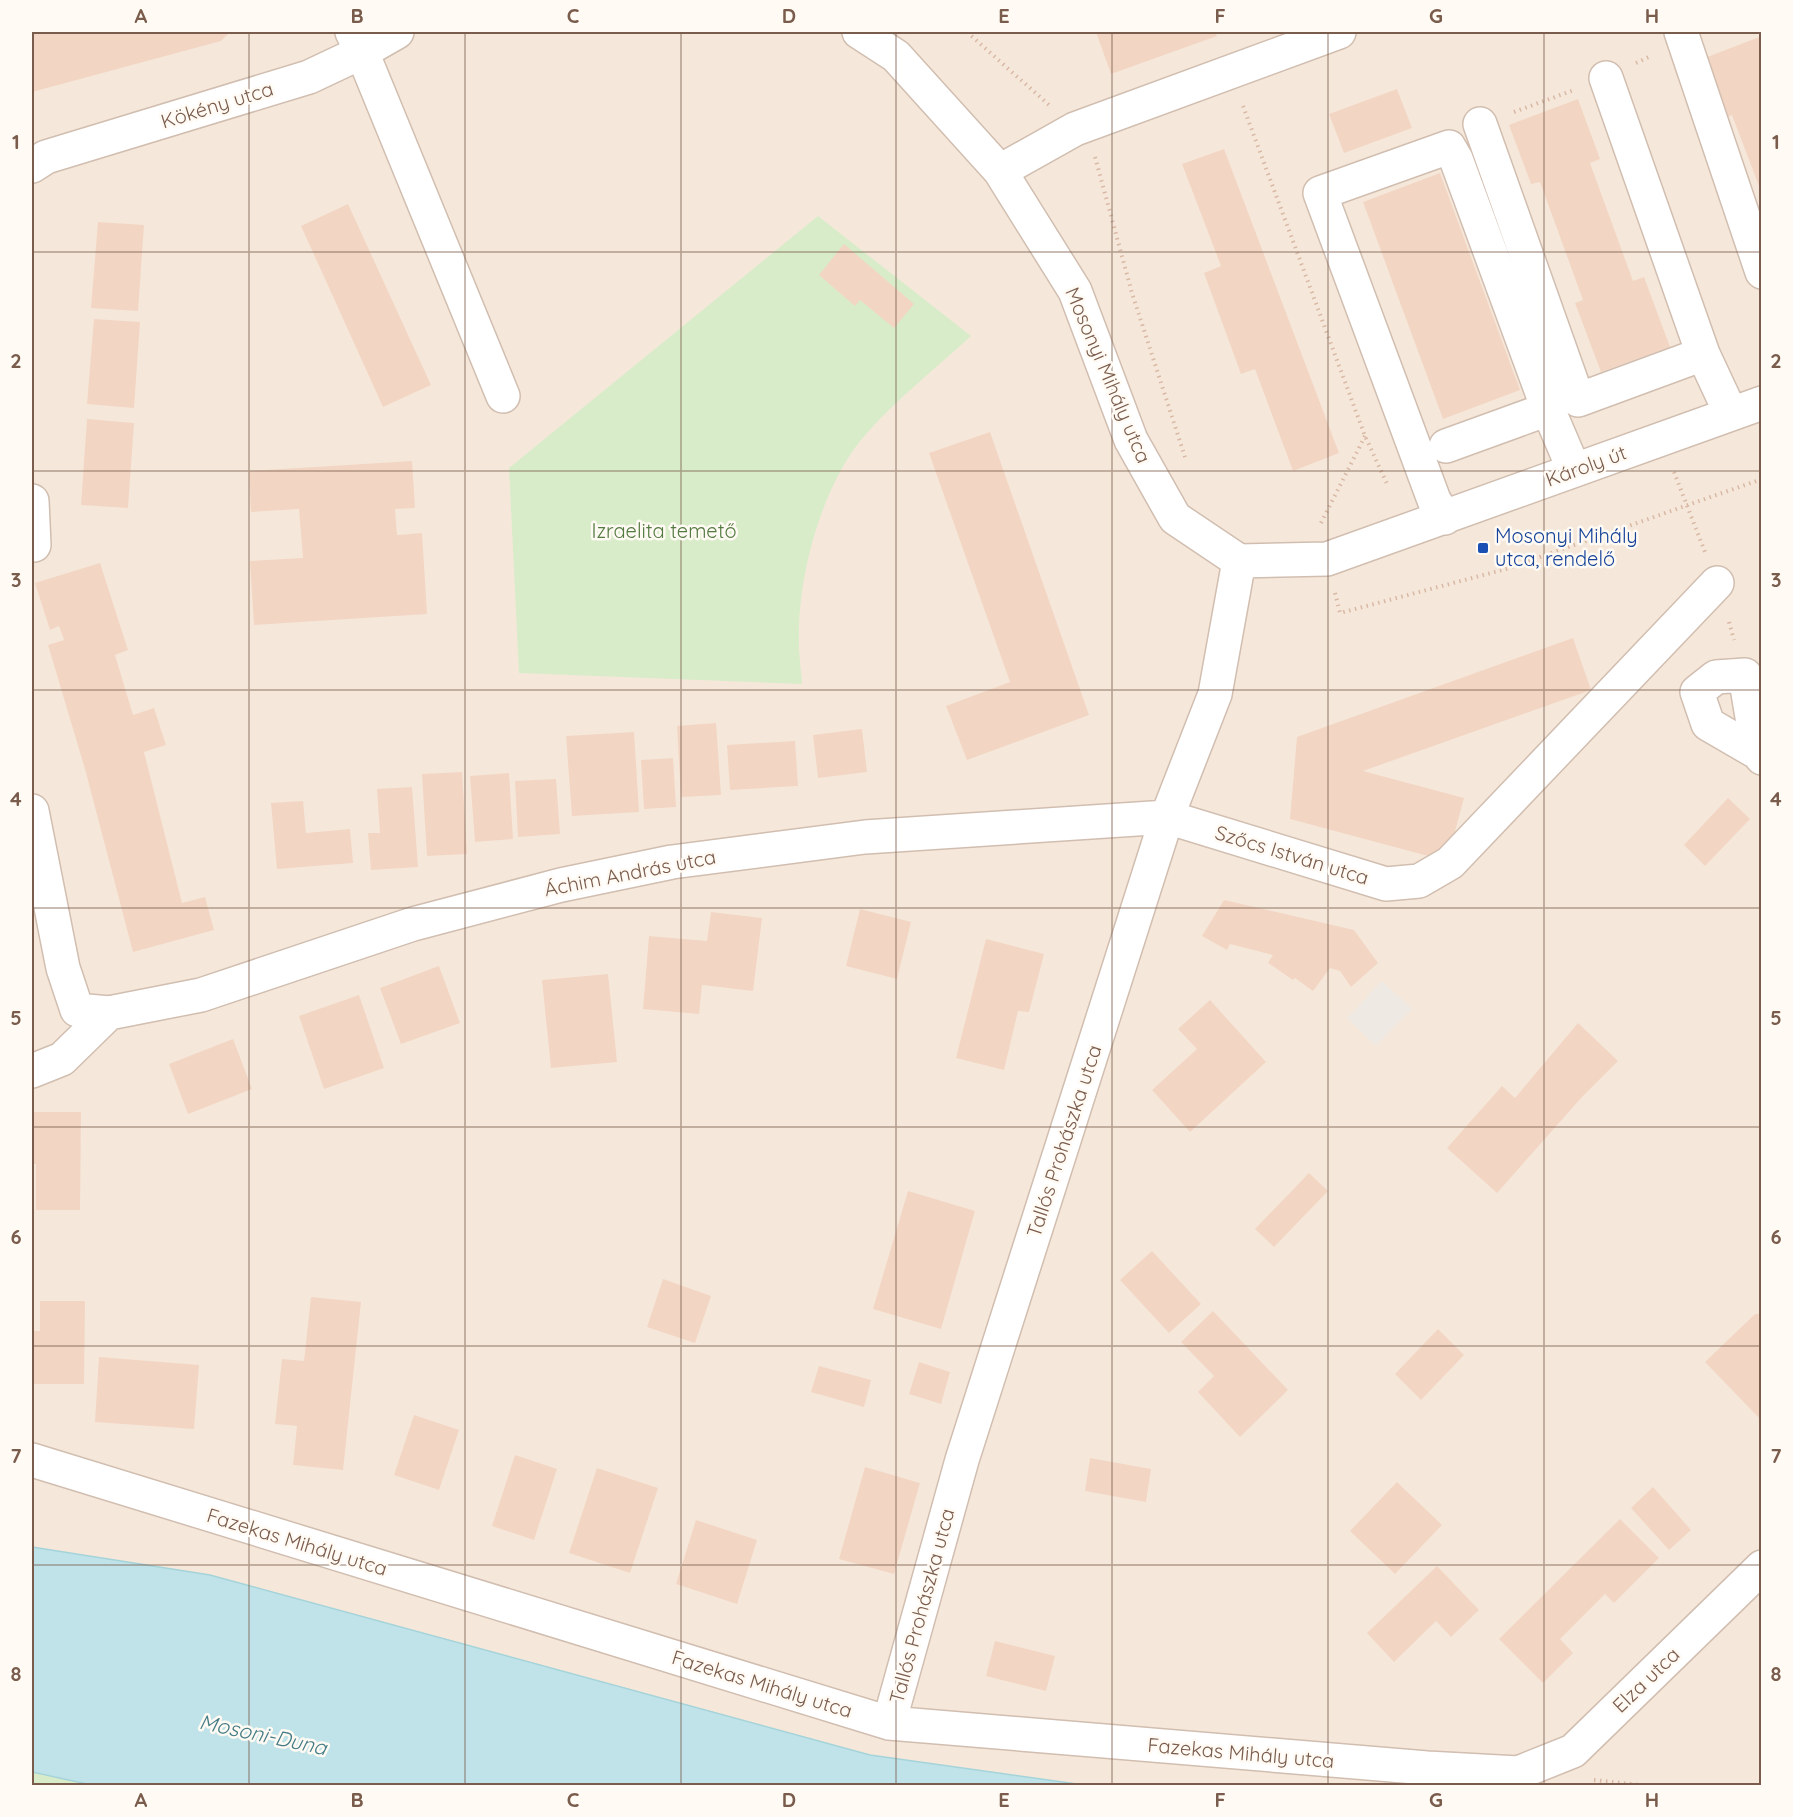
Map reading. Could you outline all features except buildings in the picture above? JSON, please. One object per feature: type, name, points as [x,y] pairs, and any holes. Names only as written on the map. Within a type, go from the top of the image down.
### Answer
[{"type":"street","name":"Kökény utca","points":[[32,166],[46,157],[309,77],[357,42],[397,32]]},
{"type":"street","name":"Mosonyi Mihály utca","points":[[859,32],[896,56],[1000,171],[1075,291],[1131,440],[1175,518],[1239,561]]},
{"type":"street","points":[[1000,171],[1075,129],[1339,32]]},
{"type":"street","points":[[1683,36],[1761,272]]},
{"type":"street","points":[[357,42],[503,396]]},
{"type":"street","points":[[1606,78],[1703,354],[1731,414]]},
{"type":"street","points":[[1480,124],[1578,400],[1703,354]]},
{"type":"street","points":[[1445,518],[1434,500],[1320,193],[1449,147],[1456,159],[1548,409],[1574,470]]},
{"type":"street","name":"Károly út","points":[[1410,531],[1761,403]]},
{"type":"street","points":[[1446,446],[1548,409]]},
{"type":"street","points":[[32,501],[34,545]]},
{"type":"street","points":[[1239,561],[1322,544],[1410,531]]},
{"type":"street","name":"Tallós Prohászka utca","points":[[889,1723],[962,1460],[1167,817],[1215,694],[1239,561]]},
{"type":"street","name":"Szőcs István utca","points":[[1167,817],[1386,884],[1419,882],[1450,863],[1717,583]]},
{"type":"street","points":[[1745,675],[1760,755],[1708,724],[1697,692],[1716,677],[1745,675]]},
{"type":"street","name":"Áchim András utca","points":[[32,811],[63,968],[77,1010],[109,1013],[201,995],[413,924],[561,885],[672,862],[865,837],[1167,817]]},
{"type":"street","points":[[32,1071],[62,1059],[109,1013]]},
{"type":"street","name":"Fazekas Mihály utca","points":[[32,1460],[889,1723],[1426,1768],[1518,1773]]},
{"type":"street","name":"Elza utca","points":[[1518,1773],[1573,1751],[1761,1567]]},
{"type":"path","points":[[967,32],[1075,129],[1093,151],[1132,293],[1188,468]]},
{"type":"path","points":[[1480,124],[1606,78],[1683,36]]},
{"type":"path","points":[[1230,71],[1365,436],[1410,531]]},
{"type":"path","points":[[1365,436],[1322,544],[1340,613],[1506,569],[1761,479]]},
{"type":"shaded area","points":[[32,32],[1761,32],[1761,1785],[1084,1785],[870,1755],[210,1575],[32,1547]]},
{"type":"shaded area","points":[[1382,981],[1412,1009],[1376,1046],[1347,1018]]},
{"type":"green space","name":"Izraelita temető","points":[[818,216],[971,336],[879,420],[852,453],[838,475],[817,527],[804,582],[799,639],[802,684],[519,673],[509,468]]},
{"type":"green space","points":[[32,1772],[96,1785],[32,1785]]},
{"type":"water","name":"Mosoni-Duna","points":[[32,1547],[210,1575],[870,1755],[1084,1785],[96,1786],[32,1772]]},
{"type":"place","name":"Mosonyi Mihály utca, rendelő","points":[[1483,548]]}]
